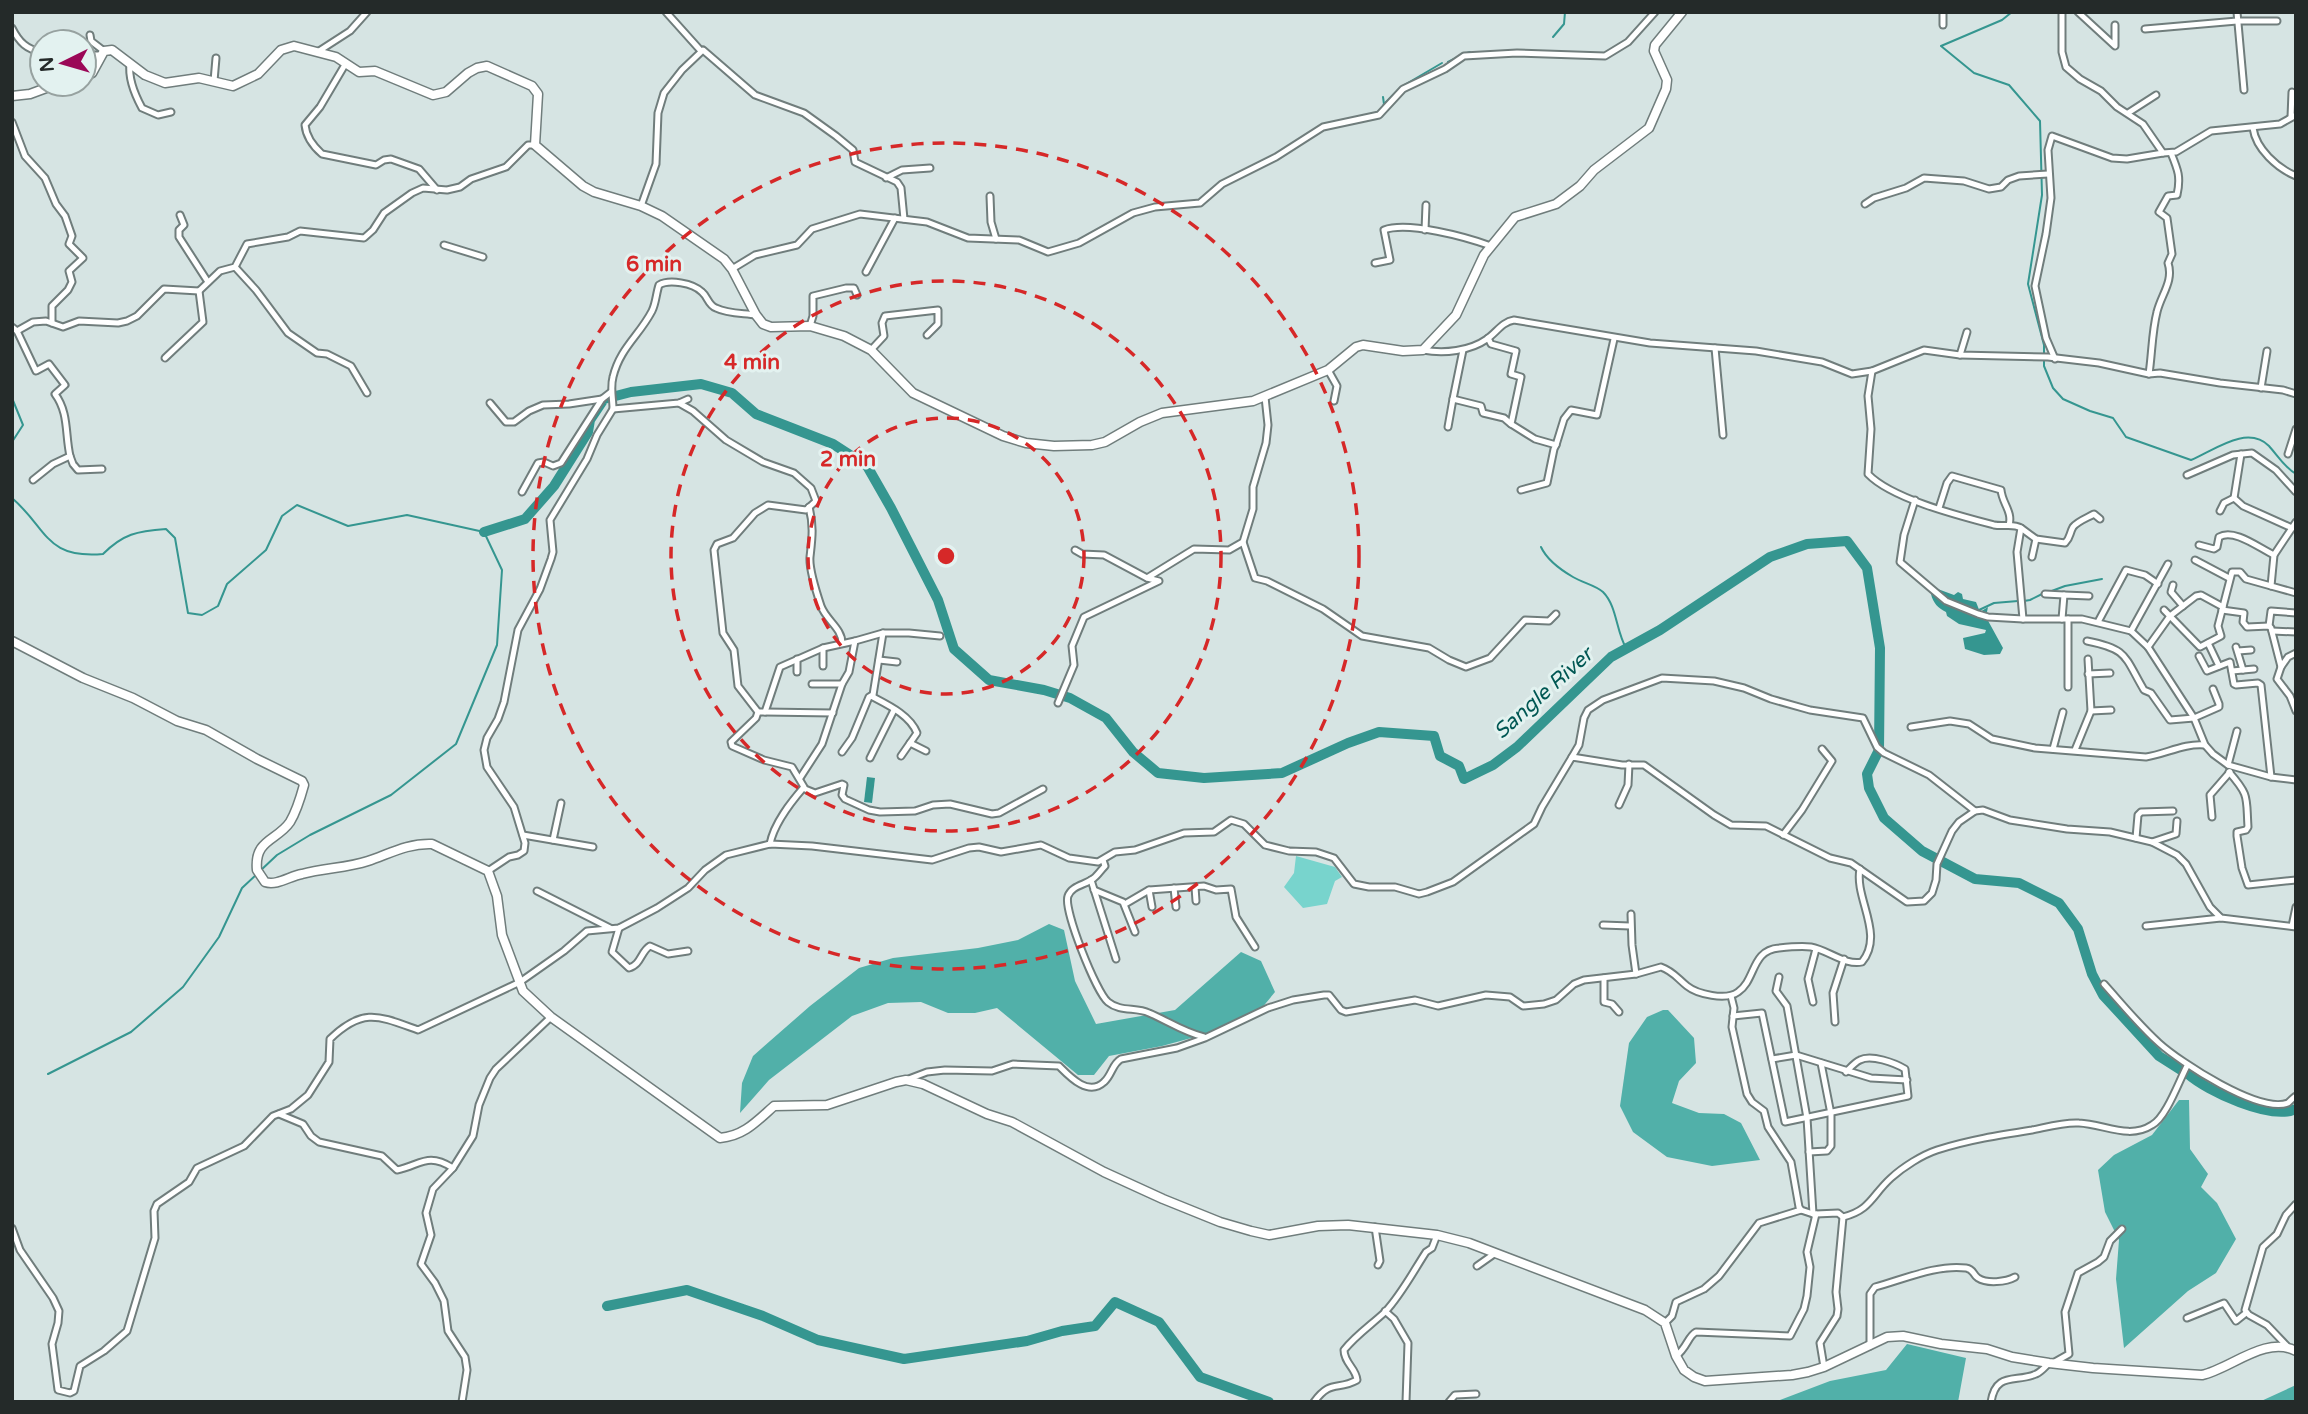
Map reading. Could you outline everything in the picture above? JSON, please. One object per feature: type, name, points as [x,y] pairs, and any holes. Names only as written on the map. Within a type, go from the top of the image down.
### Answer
[{"type":"street","points":[[319,51],[350,31],[367,12]]},
{"type":"street","points":[[666,12],[701,51],[755,95],[804,113],[853,150],[855,162],[897,182],[901,188],[904,219]]},
{"type":"street","points":[[732,269],[755,255],[797,245],[812,229],[860,214],[936,224],[968,239],[1019,240],[1048,252],[1079,243],[1133,213],[1155,207],[1200,203],[1222,184],[1276,157],[1323,127],[1379,116],[1403,89],[1445,69],[1464,56],[1517,53],[1605,56],[1628,42],[1655,12]]},
{"type":"street","points":[[1423,350],[1456,315],[1483,255],[1515,217],[1556,204],[1649,128],[1667,79],[1654,51],[1655,45],[1682,12]]},
{"type":"street","points":[[1943,25],[1944,12]]},
{"type":"street","points":[[2062,12],[2062,52],[2066,67],[2143,124],[2163,153]]},
{"type":"street","points":[[2078,12],[2115,46],[2115,25]]},
{"type":"street","points":[[2237,12],[2244,90]]},
{"type":"street","points":[[2145,29],[2237,21],[2277,21]]},
{"type":"street","points":[[12,28],[17,39],[28,48]]},
{"type":"street","points":[[98,53],[112,50],[145,75],[165,83],[189,78],[233,86],[248,81],[287,47],[319,51],[359,72],[375,71],[433,95],[446,92],[477,68],[493,67],[531,86],[538,94],[535,145]]},
{"type":"street","points":[[98,49],[102,53]]},
{"type":"street","points":[[641,206],[656,164],[657,113],[664,93],[701,51]]},
{"type":"street","points":[[98,61],[102,53]]},
{"type":"street","points":[[214,81],[216,58]]},
{"type":"street","points":[[346,63],[320,107],[305,125],[317,150],[322,154],[376,165],[391,159],[421,170],[437,190]]},
{"type":"street","points":[[130,64],[129,72],[142,108],[158,115],[171,112]]},
{"type":"street","points":[[2052,358],[2035,286],[2049,210],[2048,150],[2052,136],[2112,158],[2127,159],[2171,153],[2211,131],[2280,124],[2294,116],[2292,92]]},
{"type":"street","points":[[2128,113],[2156,95]]},
{"type":"street","points":[[12,122],[25,156],[45,178],[56,204],[65,216],[72,236],[69,244],[83,258],[80,263],[72,266],[69,271],[72,282],[68,290],[52,306],[52,323]]},
{"type":"street","points":[[2253,128],[2254,137],[2267,154],[2296,176]]},
{"type":"street","points":[[102,469],[78,470],[70,456],[67,423],[55,394],[65,385],[64,381],[49,364],[36,371],[15,329],[33,322],[52,323],[63,327],[79,321],[118,323],[137,316],[164,289],[199,291],[220,271],[235,267],[247,244],[288,237],[300,231],[364,238],[384,213],[412,193],[423,188],[437,190],[460,187],[471,179],[506,167],[528,145],[535,145],[583,186],[662,216],[724,259],[763,324],[771,327],[810,326],[833,331],[871,350],[913,393],[1003,436],[1039,445],[1099,444],[1162,413],[1238,404],[1265,397],[1328,370],[1346,354],[1363,345],[1402,351],[1462,350],[1488,338],[1506,321],[1514,320],[1594,332],[1614,338],[1756,351],[1822,362],[1852,374],[1872,371],[1924,350],[1960,355],[2037,356],[2099,363],[2150,374],[2160,373],[2296,394]]},
{"type":"street","points":[[2150,374],[2156,313],[2167,286],[2170,269],[2168,263],[2172,254],[2166,218],[2159,212],[2168,196],[2177,195],[2179,185],[2180,174],[2171,153]]},
{"type":"street","points":[[886,178],[902,170],[930,169]]},
{"type":"street","points":[[1865,204],[1924,178],[1964,181],[1989,189],[2001,187],[2008,180],[2019,176],[2048,174]]},
{"type":"street","points":[[990,195],[991,222],[996,239]]},
{"type":"street","points":[[1425,230],[1426,205]]},
{"type":"street","points":[[180,215],[184,225],[179,230],[179,237],[208,282]]},
{"type":"street","points":[[866,272],[895,218]]},
{"type":"street","points":[[1374,263],[1390,260],[1384,230],[1401,226],[1491,246]]},
{"type":"street","points":[[444,245],[483,257]]},
{"type":"street","points":[[235,267],[288,333],[317,353],[327,354],[351,366],[367,393]]},
{"type":"street","points":[[488,871],[524,851],[523,835],[514,807],[487,767],[484,750],[487,738],[504,702],[517,631],[540,589],[551,559],[553,552],[550,520],[614,408],[611,393],[613,377],[626,346],[640,331],[653,310],[659,285],[663,282],[694,286],[703,292],[712,306],[723,311],[756,315]]},
{"type":"street","points":[[810,326],[813,296],[846,288],[854,288],[857,295]]},
{"type":"street","points":[[164,358],[203,322],[199,291]]},
{"type":"street","points":[[871,350],[884,336],[882,323],[886,317],[937,310],[938,324],[927,335]]},
{"type":"street","points":[[1960,355],[1967,332]]},
{"type":"street","points":[[1488,338],[1491,344],[1516,351],[1511,374],[1521,377],[1511,424]]},
{"type":"street","points":[[1521,490],[1547,483],[1553,449],[1564,419],[1571,410],[1597,415],[1614,338]]},
{"type":"street","points":[[1715,348],[1723,435]]},
{"type":"street","points":[[1447,427],[1462,350]]},
{"type":"street","points":[[2261,388],[2267,351]]},
{"type":"street","points":[[1328,370],[1337,386],[1334,401]]},
{"type":"street","points":[[1872,371],[1868,396],[1871,429],[1868,474],[1877,483],[1939,508],[1999,526],[2016,525],[2036,539],[2065,543],[2070,539],[2074,526],[2082,520],[2094,514],[2100,519]]},
{"type":"street","points":[[522,492],[538,463],[544,462],[553,466],[561,463],[602,399],[611,393]]},
{"type":"street","points":[[1265,397],[1268,425],[1266,443],[1253,487],[1253,509],[1243,542],[1255,578],[1267,581],[1323,609],[1363,636],[1429,648],[1466,667],[1490,658],[1525,620],[1549,621],[1556,614]]},
{"type":"street","points":[[490,403],[506,422],[514,422],[537,407],[602,399]]},
{"type":"street","points":[[614,408],[679,403],[688,399]]},
{"type":"street","points":[[1453,399],[1481,406],[1483,413],[1504,418],[1535,439],[1556,446]]},
{"type":"street","points":[[679,403],[693,411],[726,440],[763,462],[794,473],[811,488],[816,501],[806,510],[768,505],[755,513],[733,538],[717,544],[714,550],[723,633],[734,650],[738,686],[762,712],[833,713]]},
{"type":"street","points":[[2288,454],[2296,429]]},
{"type":"street","points":[[2187,475],[2241,454],[2252,453],[2276,470],[2296,492]]},
{"type":"street","points":[[2234,498],[2241,454]]},
{"type":"street","points":[[33,480],[53,464],[70,456]]},
{"type":"street","points":[[1939,508],[1952,476],[2001,490],[2001,499],[2010,514],[2009,525]]},
{"type":"street","points":[[2220,511],[2224,503],[2234,498]]},
{"type":"street","points":[[2234,498],[2243,506],[2294,525],[2274,555],[2271,586]]},
{"type":"street","points":[[1915,500],[1900,562],[1946,601],[1988,617],[2098,622],[2131,631],[2148,648],[2194,718],[2213,754],[2228,765],[2271,777],[2296,780]]},
{"type":"street","points":[[809,507],[814,532],[809,559],[820,604],[842,636],[842,643]]},
{"type":"street","points":[[2021,528],[2017,552],[2023,619]]},
{"type":"street","points":[[2199,545],[2214,549],[2219,537],[2231,534],[2274,555]]},
{"type":"street","points":[[2032,557],[2036,539]]},
{"type":"street","points":[[1147,578],[1194,549],[1229,551],[1243,542]]},
{"type":"street","points":[[1060,701],[1074,665],[1072,646],[1080,621],[1159,581],[1147,578],[1104,555],[1082,554],[1075,550]]},
{"type":"street","points":[[2195,560],[2230,578]]},
{"type":"street","points":[[2131,631],[2168,564]]},
{"type":"street","points":[[2098,622],[2126,570],[2145,575],[2158,584]]},
{"type":"street","points":[[2164,610],[2197,646],[2221,636],[2218,626],[2232,572],[2240,572],[2246,579],[2296,593]]},
{"type":"street","points":[[2173,585],[2171,592],[2183,606]]},
{"type":"street","points":[[2045,594],[2089,596]]},
{"type":"street","points":[[2064,595],[2068,688]]},
{"type":"street","points":[[2148,648],[2170,616],[2198,595],[2223,608],[2244,613],[2243,622],[2247,627],[2296,632]]},
{"type":"street","points":[[2281,667],[2270,628],[2271,611],[2296,613]]},
{"type":"street","points":[[842,752],[852,738],[869,697],[872,696],[883,633]]},
{"type":"street","points":[[940,636],[883,633],[823,648],[780,667],[762,712],[731,742],[732,746],[764,760],[792,767],[805,789],[815,793],[842,784],[842,795],[845,799],[880,812],[915,811],[933,805],[950,804],[992,814],[999,813],[1042,789]]},
{"type":"street","points":[[12,641],[83,678],[133,698],[177,721],[206,730],[302,781],[304,786],[291,820],[266,841],[259,853],[257,870],[265,881],[274,883],[302,874],[366,862],[408,846],[423,844],[432,844],[488,871],[497,896],[502,935],[523,991],[551,1017],[720,1138],[733,1137],[749,1128],[774,1106],[827,1105],[927,1072],[992,1071],[1013,1064],[1059,1066],[1070,1079],[1088,1086],[1097,1086],[1103,1083],[1116,1062],[1121,1059],[1177,1048],[1206,1038],[1268,1008],[1293,1000],[1324,995],[1329,995],[1340,1010],[1346,1012],[1415,1000],[1438,1006],[1486,995],[1510,997],[1523,1006],[1533,1006],[1556,1000],[1574,984],[1661,967],[1698,992],[1731,996],[1741,990],[1756,962],[1767,951],[1804,947],[1852,963],[1862,962],[1869,945],[1867,909],[1859,876],[1860,869]]},
{"type":"street","points":[[800,778],[822,744],[842,684],[849,672],[855,641]]},
{"type":"street","points":[[2087,641],[2112,646],[2123,653],[2144,690],[2151,693],[2170,720],[2194,718],[2218,707],[2220,704],[2213,689]]},
{"type":"street","points":[[2208,643],[2219,666]]},
{"type":"street","points":[[823,648],[823,666]]},
{"type":"street","points":[[2243,670],[2237,649],[2251,650]]},
{"type":"street","points":[[2296,653],[2288,657],[2277,679],[2286,690],[2296,711]]},
{"type":"street","points":[[2199,656],[2207,671],[2230,662],[2236,685],[2258,682],[2261,685],[2271,777]]},
{"type":"street","points":[[797,659],[797,672]]},
{"type":"street","points":[[2075,750],[2091,711],[2088,659]]},
{"type":"street","points":[[879,660],[897,662]]},
{"type":"street","points":[[2232,671],[2254,669]]},
{"type":"street","points":[[2088,674],[2110,673]]},
{"type":"street","points":[[12,1228],[20,1250],[59,1311],[52,1344],[54,1367],[58,1390],[69,1393],[74,1391],[80,1366],[104,1351],[127,1331],[155,1238],[154,1211],[157,1204],[189,1182],[200,1166],[210,1164],[244,1146],[273,1116],[291,1109],[308,1095],[329,1062],[330,1039],[345,1024],[378,1015],[418,1030],[520,982],[587,931],[616,929],[657,908],[688,888],[705,870],[726,855],[771,844],[932,860],[969,848],[1009,852],[1041,845],[1074,859],[1098,862],[1115,852],[1135,850],[1184,833],[1214,832],[1231,820],[1244,824],[1265,845],[1316,852],[1334,858],[1354,884],[1395,887],[1419,894],[1452,882],[1534,824],[1579,744],[1588,710],[1603,700],[1662,678],[1714,681],[1810,710],[1863,718],[1877,747],[1884,753],[1929,775],[1975,811]]},
{"type":"street","points":[[812,684],[842,684]]},
{"type":"street","points":[[2286,690],[2296,688]]},
{"type":"street","points":[[872,696],[908,720],[915,728],[917,733],[901,756]]},
{"type":"street","points":[[870,758],[894,710]]},
{"type":"street","points":[[2091,711],[2111,710]]},
{"type":"street","points":[[2053,749],[2063,712]]},
{"type":"street","points":[[1911,727],[1959,722],[1969,724],[1992,739],[2003,742],[2146,757],[2186,746],[2206,745]]},
{"type":"street","points":[[2228,765],[2237,731]]},
{"type":"street","points":[[910,743],[926,751]]},
{"type":"street","points":[[1783,835],[1832,761],[1822,749]]},
{"type":"street","points":[[1572,757],[1644,765],[1731,825],[1766,827],[1830,859],[1851,863],[1901,898],[1913,902],[1924,901],[1932,893],[1937,863],[1952,831],[1959,822],[1975,811],[1983,810],[2010,820],[2110,832],[2152,842],[2178,855],[2210,907],[2221,918]]},
{"type":"street","points":[[1619,805],[1628,785],[1629,764]]},
{"type":"street","points":[[2212,817],[2210,795],[2235,766]]},
{"type":"street","points":[[2230,772],[2245,789],[2247,798],[2248,827],[2238,832],[2237,836],[2242,868],[2248,885],[2296,880]]},
{"type":"street","points":[[771,844],[774,832],[786,812],[805,789]]},
{"type":"street","points":[[553,840],[561,803]]},
{"type":"street","points":[[2136,838],[2138,815],[2141,812],[2173,811]]},
{"type":"street","points":[[2152,842],[2176,834],[2177,821]]},
{"type":"street","points":[[523,835],[593,847]]},
{"type":"street","points":[[1103,859],[1105,866],[1091,880],[1073,890],[1068,896],[1067,905],[1080,944],[1103,996],[1108,1003],[1150,1013],[1182,1031],[1206,1038]]},
{"type":"street","points":[[1091,880],[1115,958]]},
{"type":"street","points":[[1125,904],[1149,890],[1195,887],[1231,889],[1236,917],[1255,947]]},
{"type":"street","points":[[1195,887],[1196,901]]},
{"type":"street","points":[[1210,887],[1211,897]]},
{"type":"street","points":[[1174,888],[1175,907]]},
{"type":"street","points":[[1094,890],[1125,904],[1135,932]]},
{"type":"street","points":[[1149,890],[1152,907]]},
{"type":"street","points":[[537,891],[616,929]]},
{"type":"street","points":[[2146,926],[2221,918],[2294,927],[2296,907]]},
{"type":"street","points":[[1631,914],[1636,974]]},
{"type":"street","points":[[1603,925],[1630,926]]},
{"type":"street","points":[[616,929],[612,952],[629,968],[636,964],[650,946],[668,954],[688,951]]},
{"type":"street","points":[[1813,1002],[1808,979],[1816,949]]},
{"type":"street","points":[[1835,1022],[1833,993],[1844,959]]},
{"type":"street","points":[[1676,1356],[1696,1332],[1785,1338],[1793,1332],[1807,1296],[1810,1267],[1807,1252],[1814,1214],[1807,1118],[1787,1006],[1776,990],[1779,977]]},
{"type":"street","points":[[1604,978],[1604,1002],[1612,1004],[1619,1012]]},
{"type":"street","points":[[2104,984],[2131,1016],[2187,1066],[2242,1095],[2273,1104],[2289,1103],[2296,1096]]},
{"type":"street","points":[[1731,996],[1734,1005],[1732,1027],[1747,1094],[1752,1102],[1764,1111],[1768,1127],[1791,1162],[1801,1210]]},
{"type":"street","points":[[1733,1016],[1762,1013],[1783,1120],[1787,1122],[1908,1096],[1905,1069],[1899,1065],[1867,1058],[1858,1060],[1846,1072]]},
{"type":"street","points":[[462,1402],[467,1370],[465,1357],[448,1332],[443,1301],[435,1283],[421,1264],[431,1235],[426,1213],[433,1189],[453,1168],[472,1136],[479,1105],[496,1069],[551,1017]]},
{"type":"street","points":[[1772,1059],[1796,1055],[1871,1079],[1907,1080]]},
{"type":"street","points":[[1809,1152],[1827,1151],[1831,1146],[1831,1114],[1821,1063]]},
{"type":"street","points":[[1843,1217],[1857,1214],[1866,1207],[1899,1172],[1947,1147],[1978,1139],[2079,1123],[2135,1132],[2144,1130],[2160,1119],[2187,1066]]},
{"type":"street","points":[[906,1080],[923,1084],[987,1114],[1012,1122],[1104,1172],[1220,1222],[1269,1234],[1318,1226],[1375,1227],[1437,1235],[1469,1243],[1639,1307],[1665,1324],[1684,1370],[1705,1381],[1792,1375],[1824,1367],[1887,1337],[1903,1336],[1987,1349],[2012,1357],[2051,1363],[2202,1375],[2216,1372],[2259,1351],[2287,1346]]},
{"type":"street","points":[[278,1114],[303,1124],[319,1142],[382,1156],[397,1170],[420,1161],[434,1160],[453,1168]]},
{"type":"street","points":[[2246,1313],[2263,1247],[2277,1234],[2286,1215],[2296,1204]]},
{"type":"street","points":[[1665,1324],[1672,1316],[1676,1302],[1704,1289],[1719,1276],[1759,1223],[1801,1210],[1814,1214],[1838,1213],[1843,1217]]},
{"type":"street","points":[[1824,1367],[1821,1343],[1837,1316],[1838,1309],[1836,1292],[1843,1217]]},
{"type":"street","points":[[1375,1227],[1380,1261],[1378,1265]]},
{"type":"street","points":[[1991,1402],[1993,1392],[2004,1380],[2038,1374],[2068,1354],[2065,1312],[2078,1273],[2104,1257],[2110,1241],[2122,1228]]},
{"type":"street","points":[[1314,1402],[1327,1388],[1347,1385],[1357,1380],[1354,1371],[1346,1362],[1344,1350],[1358,1333],[1385,1311],[1400,1294],[1407,1279],[1426,1252],[1432,1248],[1437,1235]]},
{"type":"street","points":[[1477,1266],[1494,1254]]},
{"type":"street","points":[[1870,1346],[1870,1294],[1875,1287],[1939,1270],[1966,1268],[1982,1279],[2005,1282],[2015,1277]]},
{"type":"street","points":[[2187,1318],[2224,1303],[2236,1321],[2246,1313]]},
{"type":"street","points":[[1385,1311],[1394,1319],[1408,1343],[1406,1402]]},
{"type":"street","points":[[2246,1313],[2267,1325],[2287,1346],[2296,1351]]},
{"type":"street","points":[[1448,1402],[1455,1395],[1476,1394]]},
{"type":"shaded area","points":[[1935,588],[1954,595],[1958,592],[1962,594],[1963,599],[1976,602],[1980,612],[1988,607],[1986,617],[2003,648],[2000,654],[1984,655],[1965,649],[1963,638],[1985,633],[1986,630],[1959,624],[1947,616],[1933,600],[1931,594]]},
{"type":"shaded area","points":[[867,777],[875,778],[872,803],[864,802]]},
{"type":"shaded area","points":[[1296,856],[1335,867],[1342,877],[1335,881],[1327,904],[1303,908],[1284,887],[1294,873]]},
{"type":"shaded area","points":[[1049,924],[1064,930],[1075,981],[1096,1024],[1175,1010],[1241,952],[1261,961],[1275,992],[1261,1009],[1217,1031],[1162,1046],[1109,1056],[1094,1075],[1078,1075],[997,1008],[975,1013],[948,1013],[921,1002],[888,1003],[852,1016],[769,1080],[740,1113],[742,1083],[753,1056],[859,968],[893,958],[978,948],[1018,940]]},
{"type":"shaded area","points":[[1668,1010],[1694,1038],[1696,1063],[1679,1081],[1672,1103],[1699,1113],[1724,1114],[1741,1123],[1760,1160],[1712,1166],[1667,1157],[1633,1132],[1620,1106],[1629,1043],[1647,1017]]},
{"type":"shaded area","points":[[2179,1100],[2189,1100],[2190,1149],[2208,1174],[2201,1187],[2217,1203],[2236,1239],[2216,1273],[2188,1291],[2124,1348],[2116,1279],[2119,1240],[2105,1212],[2098,1170],[2114,1155],[2152,1135]]},
{"type":"shaded area","points":[[1907,1344],[1966,1358],[1958,1402],[1775,1402],[1830,1381],[1886,1370]]},
{"type":"shaded area","points":[[2296,1385],[2296,1402],[2259,1402]]},
{"type":"waterway","points":[[1553,37],[1564,24],[1565,12]]},
{"type":"waterway","points":[[2012,12],[2002,20],[1941,46],[1974,73],[2009,85],[2040,121],[2042,195],[2028,284],[2044,345],[2044,366],[2053,388],[2063,399],[2113,418],[2126,437],[2191,460],[2230,441],[2251,438],[2269,446],[2296,474]]},
{"type":"waterway","points":[[1448,62],[1458,57]]},
{"type":"waterway","points":[[1384,104],[1401,87],[1442,63]]},
{"type":"waterway","points":[[1381,110],[1383,97]]},
{"type":"waterway","name":"Sangle River","points":[[484,532],[525,519],[554,486],[588,432],[590,420],[604,399],[631,392],[701,384],[732,393],[756,414],[833,444],[867,466],[938,600],[954,649],[989,680],[1044,690],[1070,698],[1106,718],[1133,752],[1158,773],[1204,778],[1282,773],[1379,732],[1434,736],[1440,756],[1459,766],[1464,779],[1493,765],[1517,747],[1611,657],[1660,630],[1770,557],[1807,544],[1847,541],[1867,568],[1880,648],[1879,750],[1867,774],[1869,788],[1884,818],[1922,851],[1975,879],[2019,883],[2059,903],[2078,929],[2092,974],[2103,995],[2159,1056],[2181,1070]]},
{"type":"waterway","points":[[12,398],[23,425],[12,442]]},
{"type":"waterway","points":[[12,498],[49,540],[69,552],[103,554],[131,535],[166,529],[175,538],[188,613],[202,615],[218,606],[227,584],[266,550],[282,516],[297,505],[348,526],[407,515],[484,532],[502,570],[497,645],[456,744],[391,795],[310,835],[277,855],[260,871]]},
{"type":"waterway","points":[[1541,547],[1559,568],[1603,592],[1611,604],[1626,648]]},
{"type":"waterway","points":[[2049,592],[2102,579]]},
{"type":"waterway","points":[[2024,601],[2044,593]]},
{"type":"waterway","points":[[1979,610],[1994,603],[2018,601]]},
{"type":"waterway","points":[[48,1074],[131,1032],[183,987],[219,937],[242,888],[256,875]]},
{"type":"waterway","name":"Sangle River","points":[[2188,1074],[2224,1096],[2256,1108],[2285,1112],[2296,1109]]},
{"type":"waterway","points":[[607,1306],[687,1290],[763,1316],[818,1340],[904,1359],[1027,1341],[1062,1331],[1095,1326],[1115,1302],[1159,1322],[1200,1377],[1269,1402]]}]
